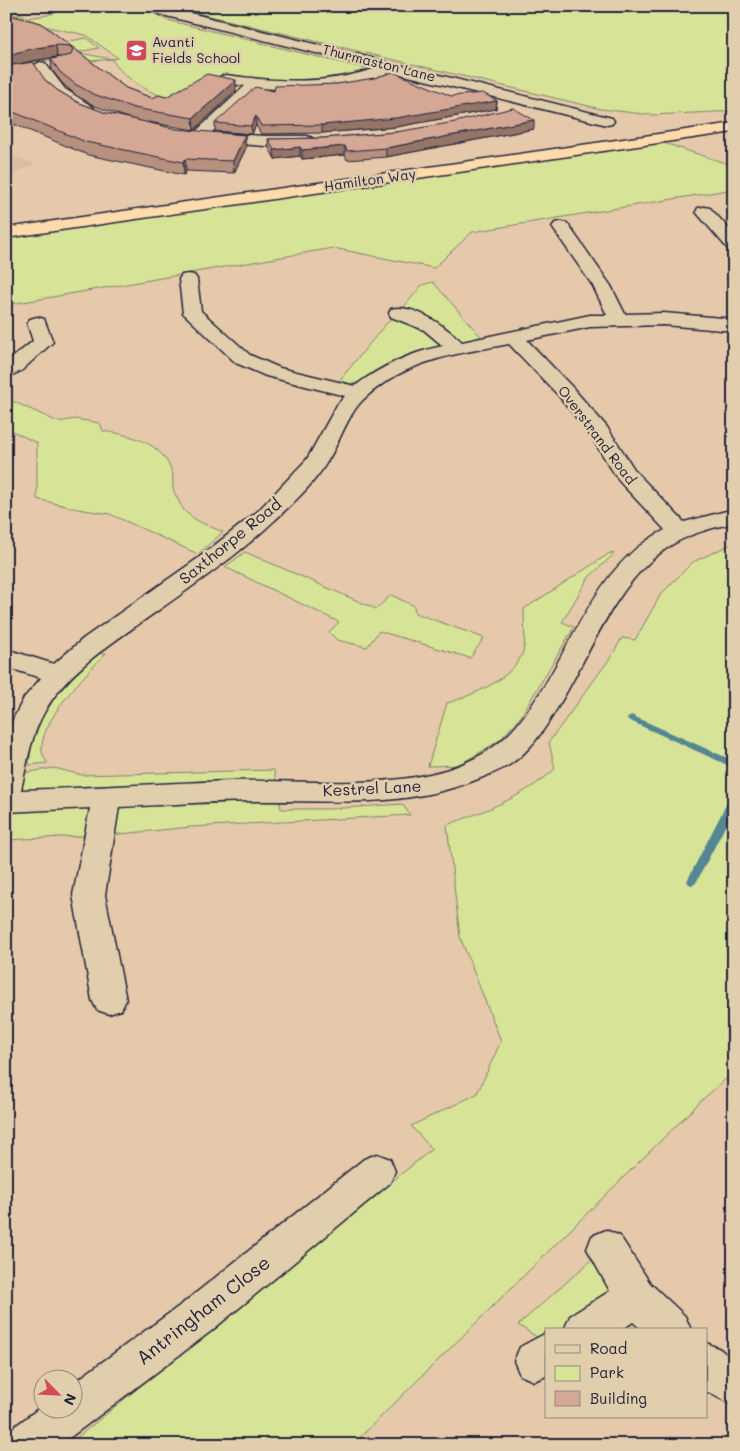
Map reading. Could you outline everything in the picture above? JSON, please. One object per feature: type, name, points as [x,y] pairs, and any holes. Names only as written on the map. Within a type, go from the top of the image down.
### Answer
[{"type":"highway","name":"Hamilton Way","points":[[6,233],[734,127]]},
{"type":"street","name":"Thurmaston Lane","points":[[150,6],[166,12],[607,121]]},
{"type":"street","points":[[23,69],[57,63]]},
{"type":"street","points":[[40,66],[49,82],[62,95],[104,116]]},
{"type":"street","points":[[226,79],[256,84],[294,86],[331,84],[358,79],[392,67]]},
{"type":"street","points":[[256,84],[192,135],[266,141],[322,140]]},
{"type":"street","points":[[704,212],[734,245]]},
{"type":"street","points":[[561,227],[602,286],[618,319]]},
{"type":"street","points":[[188,279],[192,313],[243,359],[273,372],[359,393]]},
{"type":"street","points":[[398,313],[425,321],[440,331],[457,348]]},
{"type":"street","name":"Saxthorpe Road","points":[[6,791],[20,733],[34,705],[59,674],[93,644],[206,564],[265,517],[312,467],[347,405],[378,378],[413,361],[457,348],[590,321],[664,319],[734,325]]},
{"type":"street","points":[[6,372],[43,342],[37,323]]},
{"type":"street","name":"Overstrand Road","points":[[514,337],[566,392],[599,432],[627,476],[680,532]]},
{"type":"street","name":"Kestrel Lane","points":[[6,801],[233,791],[367,792],[420,788],[462,776],[503,755],[532,726],[611,593],[639,558],[659,542],[700,523],[734,516]]},
{"type":"street","points":[[6,658],[59,674]]},
{"type":"street","points":[[106,798],[89,894],[109,1000]]},
{"type":"street","name":"Antringham Close","points":[[25,1445],[196,1318],[377,1170]]},
{"type":"street","points":[[606,1249],[636,1297],[669,1328]]},
{"type":"street","points":[[587,1328],[636,1297]]},
{"type":"street","points":[[708,1365],[734,1385]]},
{"type":"shaded area","points":[[6,153],[35,164],[6,177]]},
{"type":"green space","name":"Avanti Fields School","points":[[139,6],[167,20],[371,70],[344,77],[303,81],[257,79],[227,75],[188,96],[175,99],[167,98],[149,91],[123,73],[112,59],[118,58],[86,35],[24,22],[17,17],[19,16],[6,11],[6,7],[29,18],[48,15],[65,9]]},
{"type":"green space","points":[[168,6],[734,6],[734,111],[652,115],[601,109]]},
{"type":"green space","points":[[86,38],[99,48],[37,60],[24,50]]},
{"type":"green space","points":[[79,53],[112,59],[80,62],[78,56],[6,66]]},
{"type":"green space","points":[[652,139],[734,166],[734,189],[472,232],[434,268],[333,248],[6,305],[6,233]]},
{"type":"green space","points":[[433,282],[482,338],[362,381],[352,384],[339,381],[385,325],[403,308],[422,285]]},
{"type":"green space","points":[[6,398],[58,422],[75,419],[100,423],[103,431],[134,438],[153,447],[167,462],[173,474],[174,490],[183,509],[196,520],[223,532],[198,554],[110,514],[78,509],[37,499],[37,443],[6,428]]},
{"type":"green space","points":[[734,543],[734,1072],[704,1098],[352,1445],[68,1445],[432,1149],[411,1126],[477,1094],[501,1041],[460,937],[447,825],[490,809],[517,795],[530,788],[555,769],[549,742],[611,657],[622,638],[635,640],[661,594],[693,562]]},
{"type":"green space","points":[[245,552],[376,609],[391,595],[414,606],[415,613],[484,638],[470,658],[379,631],[367,647],[337,640],[329,632],[339,622],[225,567]]},
{"type":"green space","points":[[610,553],[614,554],[589,577],[562,622],[574,627],[521,716],[500,740],[459,765],[428,766],[447,703],[491,685],[510,671],[518,662],[524,648],[524,609]]},
{"type":"green space","points":[[106,653],[87,673],[55,713],[43,740],[42,752],[47,763],[29,765],[33,732],[45,709],[59,689],[94,654]]},
{"type":"green space","points":[[54,768],[82,775],[274,770],[281,809],[329,809],[402,804],[410,815],[191,827],[120,834],[6,840],[6,776]]},
{"type":"green space","points":[[594,1258],[611,1294],[565,1328],[545,1328],[545,1342],[518,1325]]},
{"type":"building","points":[[6,14],[41,23],[126,88],[152,98],[159,95],[166,97],[207,74],[236,80],[193,118],[134,108],[93,94],[75,84],[60,72],[51,59],[71,55],[73,50],[70,46],[56,45],[30,49],[6,57]]},
{"type":"building","points":[[6,61],[13,65],[33,62],[45,80],[57,90],[77,102],[106,113],[176,129],[245,135],[233,161],[185,159],[183,162],[86,142],[6,109]]},
{"type":"building","points":[[393,72],[451,96],[483,93],[497,101],[396,118],[322,125],[261,126],[256,116],[251,126],[215,123],[255,87],[274,91],[275,86],[337,84],[374,78]]},
{"type":"building","points":[[513,108],[534,120],[386,148],[347,151],[345,146],[302,150],[300,147],[274,150],[268,139],[324,138],[396,132],[455,122]]},
{"type":"waterway","points":[[631,718],[734,765]]},
{"type":"waterway","points":[[692,881],[734,799]]},
{"type":"place","name":"Avanti Fields School","points":[[136,50]]}]
